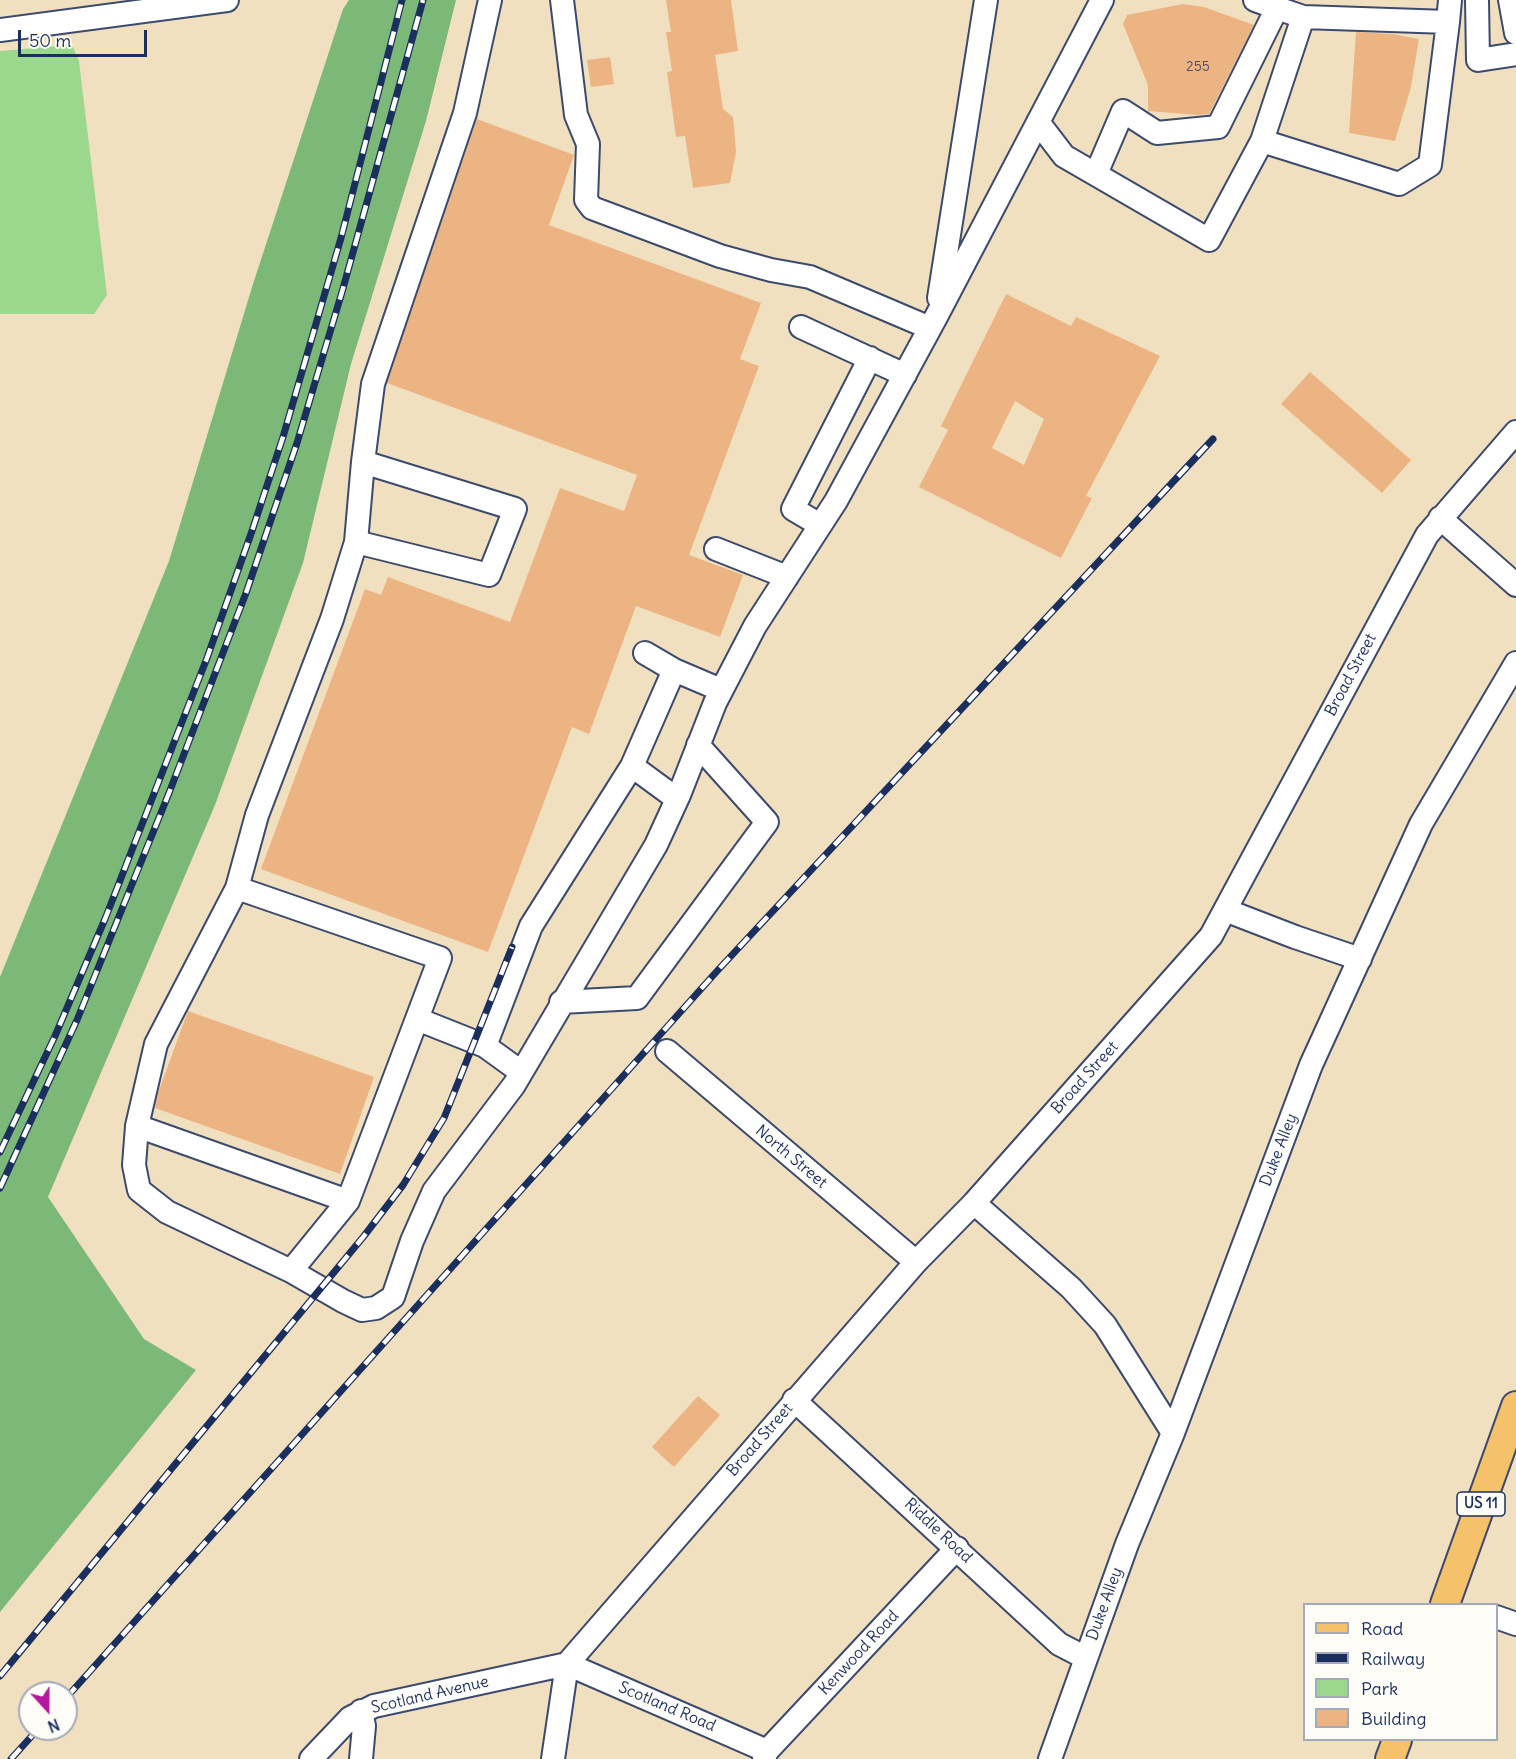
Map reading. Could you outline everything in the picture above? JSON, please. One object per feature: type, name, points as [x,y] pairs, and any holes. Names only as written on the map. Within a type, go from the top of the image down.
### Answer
[{"type":"main road","name":"US 11","points":[[1449,1603],[1516,1406]]},
{"type":"main road","points":[[1390,1759],[1397,1741]]},
{"type":"street","points":[[0,30],[227,0]]},
{"type":"street","points":[[490,0],[465,113],[373,384],[356,542],[332,619],[257,815],[237,888],[156,1044],[137,1126],[134,1165],[139,1190],[167,1212],[291,1271],[362,1310],[376,1308],[393,1297],[412,1241],[434,1191],[514,1085],[561,1002],[656,845],[721,690],[754,626],[836,501],[933,323],[1102,0]]},
{"type":"street","points":[[562,0],[576,115],[588,144],[586,200],[592,208],[720,256],[771,270],[810,277],[933,323]]},
{"type":"street","points":[[933,323],[986,0]]},
{"type":"street","points":[[1255,0],[1277,4],[1303,17],[1449,11],[1430,165],[1399,184],[1262,141]]},
{"type":"street","points":[[1477,0],[1478,60]]},
{"type":"street","points":[[1510,0],[1516,33]]},
{"type":"street","points":[[1096,174],[1123,111],[1157,133],[1218,127],[1277,4]]},
{"type":"street","points":[[1038,122],[1064,156],[1209,240],[1262,141],[1303,17]]},
{"type":"street","points":[[1442,68],[1516,54]]},
{"type":"street","points":[[801,327],[905,375]]},
{"type":"street","points":[[820,525],[793,509],[870,358]]},
{"type":"street","name":"Broad Street","points":[[567,1664],[916,1262],[974,1203],[1211,936],[1427,535],[1516,432]]},
{"type":"street","points":[[356,542],[489,575],[514,509],[363,462]]},
{"type":"street","points":[[1440,518],[1516,585]]},
{"type":"street","points":[[716,549],[787,577]]},
{"type":"street","points":[[645,653],[674,670],[721,690]]},
{"type":"street","name":"Duke Alley","points":[[1050,1759],[1127,1544],[1173,1433],[1311,1065],[1421,824],[1516,663]]},
{"type":"street","points":[[485,1046],[531,926],[632,766],[674,670]]},
{"type":"street","points":[[561,1002],[638,998],[766,822],[698,745]]},
{"type":"street","points":[[632,766],[676,799]]},
{"type":"street","points":[[237,888],[440,958],[348,1200],[291,1271]]},
{"type":"street","points":[[1225,910],[1360,959]]},
{"type":"street","points":[[417,1019],[485,1046],[521,1072]]},
{"type":"street","name":"North Street","points":[[667,1051],[916,1262]]},
{"type":"street","points":[[137,1126],[348,1200]]},
{"type":"street","points":[[974,1203],[1071,1288],[1106,1325],[1173,1433]]},
{"type":"street","name":"Riddle Road","points":[[794,1400],[1059,1644],[1086,1658]]},
{"type":"street","name":"Kenwood Road","points":[[766,1755],[957,1548]]},
{"type":"street","points":[[1498,1617],[1516,1624]]},
{"type":"street","points":[[553,1759],[567,1664]]},
{"type":"street","name":"Scotland Avenue","points":[[311,1759],[350,1718],[374,1706],[567,1664]]},
{"type":"street","name":"Scotland Road","points":[[567,1664],[766,1755]]},
{"type":"street","points":[[361,1711],[364,1726],[361,1759]]},
{"type":"green space","points":[[349,0],[456,0],[426,121],[351,364],[303,563],[215,805],[48,1197],[144,1339],[196,1370],[0,1612],[0,977],[169,561],[253,284],[343,9]]},
{"type":"green space","points":[[72,45],[79,61],[107,295],[94,314],[0,314],[0,51]]},
{"type":"building","points":[[666,0],[731,0],[738,51],[715,55],[723,109],[733,117],[736,152],[730,183],[693,188],[685,136],[676,137],[667,72],[672,71],[666,32],[671,32]]},
{"type":"building","points":[[1183,4],[1204,7],[1254,25],[1209,114],[1148,111],[1148,85],[1123,24],[1127,15]]},
{"type":"building","points":[[1356,32],[1392,34],[1419,39],[1411,87],[1395,141],[1349,133]]},
{"type":"building","points":[[610,57],[614,84],[591,87],[587,60]]},
{"type":"building","points":[[477,119],[574,155],[549,225],[761,303],[740,359],[759,366],[689,555],[743,575],[720,637],[636,606],[589,734],[572,727],[488,952],[261,869],[365,589],[381,595],[388,577],[510,622],[560,488],[624,511],[637,475],[387,383]]},
{"type":"building","points":[[1006,294],[1071,326],[1076,317],[1160,356],[1086,496],[1092,498],[1061,558],[919,487],[948,430],[941,426]],"holes":[[[1015,401],[1044,419],[1024,465],[992,448]]]},
{"type":"building","points":[[1310,372],[1411,460],[1382,493],[1281,404]]},
{"type":"building","points":[[188,1011],[374,1077],[340,1174],[155,1108],[158,1093]]},
{"type":"building","points":[[698,1396],[720,1415],[674,1467],[652,1447]]},
{"type":"railway","points":[[0,1152],[55,1036],[105,919],[207,658],[252,531],[283,437],[341,238],[402,0]]},
{"type":"railway","points":[[0,1188],[77,1020],[169,793],[246,593],[297,443],[342,292],[423,0]]},
{"type":"railway","points":[[78,1685],[718,970],[1213,439]]},
{"type":"railway","points":[[0,1676],[364,1236],[403,1185],[444,1118],[512,947]]},
{"type":"railway","points":[[11,1759],[27,1741]]}]
